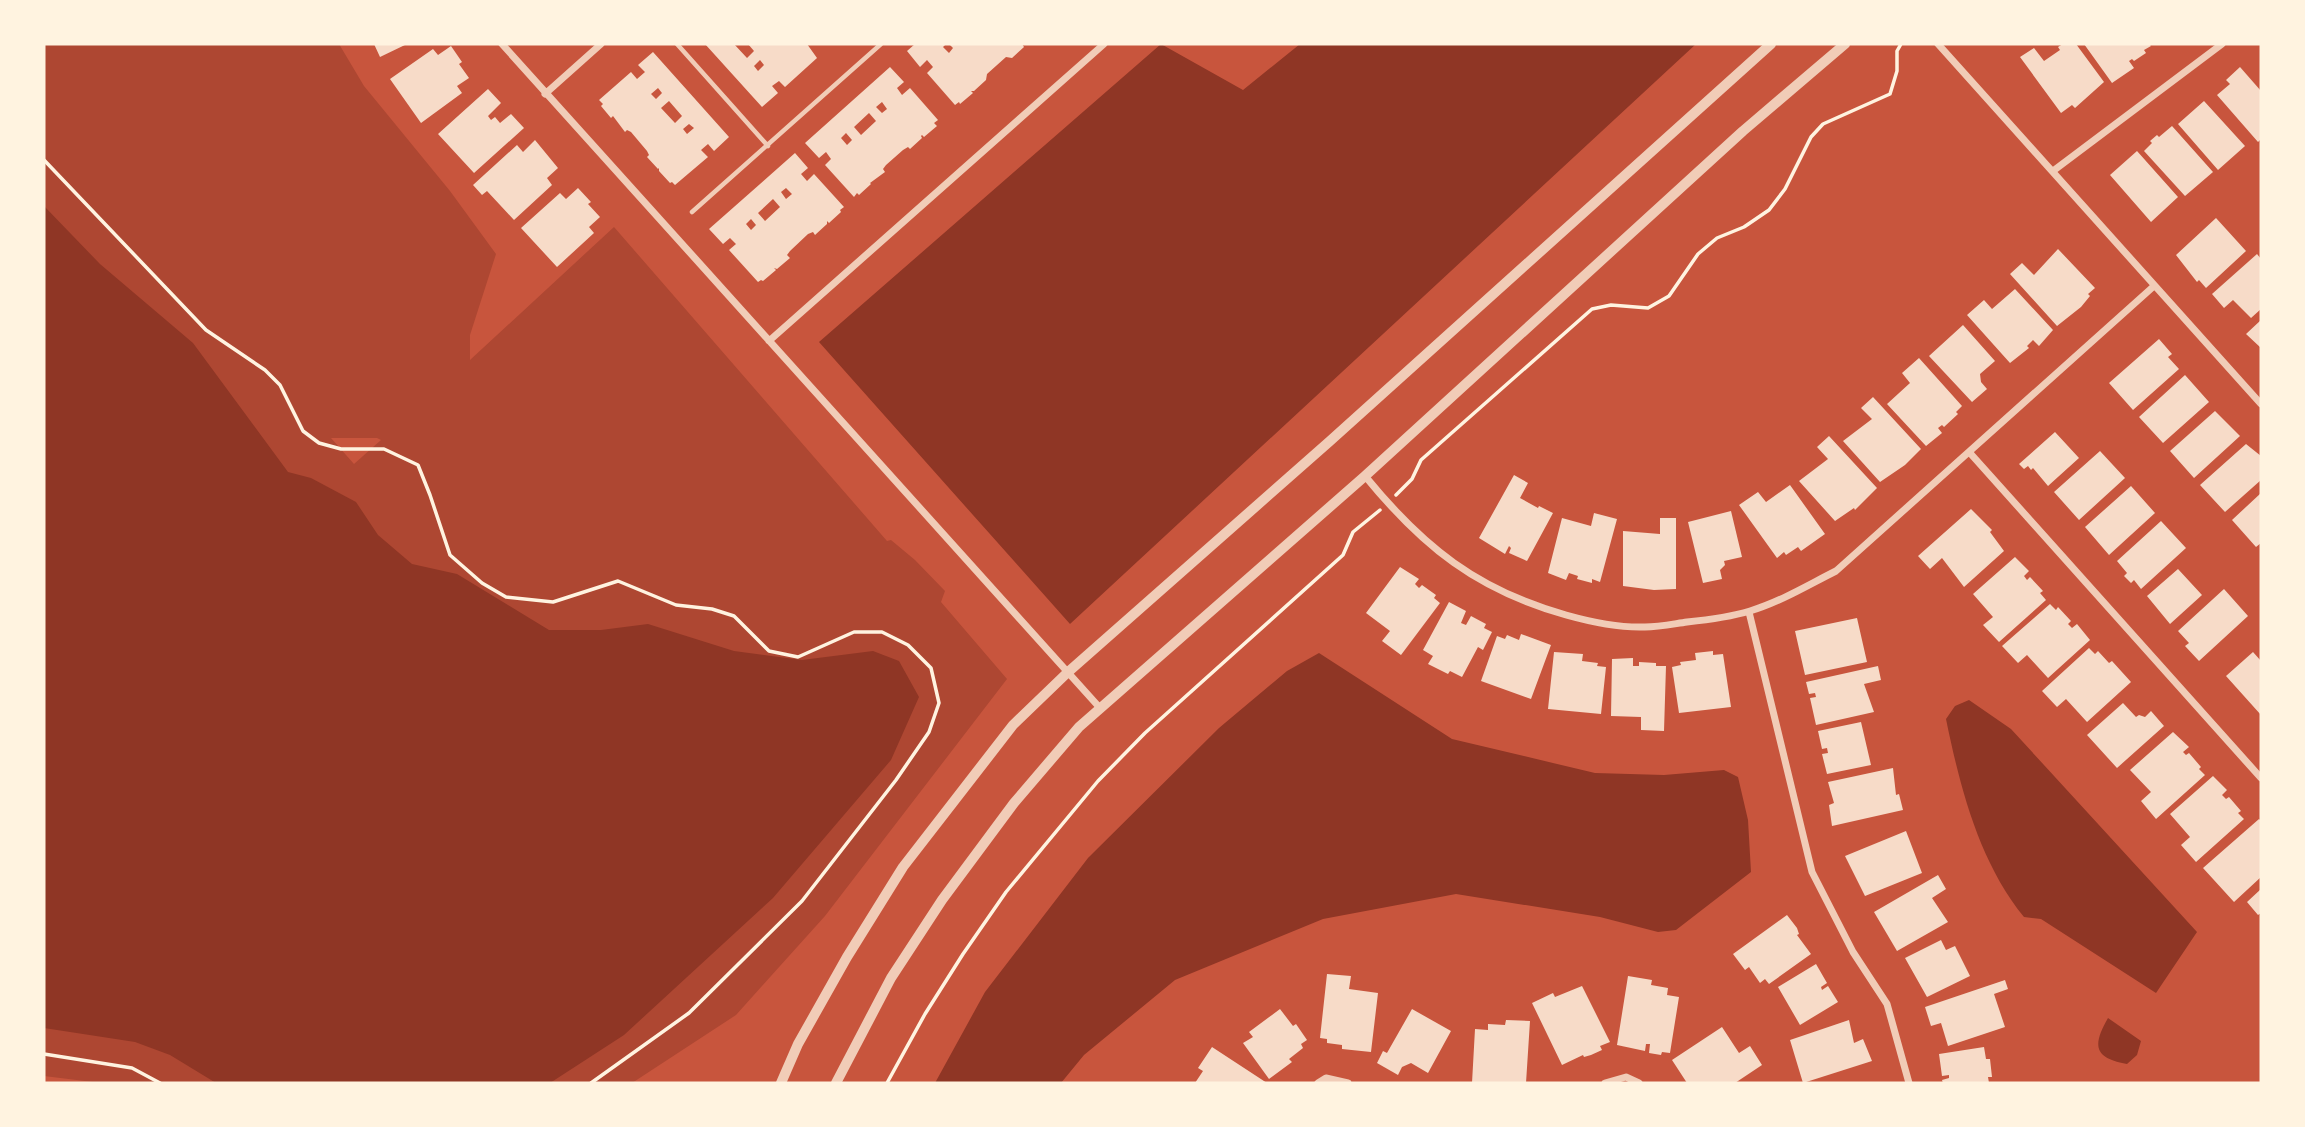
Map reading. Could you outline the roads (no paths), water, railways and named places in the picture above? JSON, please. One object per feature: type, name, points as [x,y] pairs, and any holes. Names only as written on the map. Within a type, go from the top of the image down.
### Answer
[{"type":"street","points":[[502,44],[1100,708]]},
{"type":"street","points":[[545,94],[601,44]]},
{"type":"street","points":[[769,341],[1104,44]]},
{"type":"street","points":[[781,1083],[810,1022],[903,867],[1013,725],[1067,673],[1330,441],[1771,44]]},
{"type":"street","points":[[836,1083],[891,978],[942,900],[1014,803],[1079,727],[1365,476],[1743,131],[1844,44]]},
{"type":"street","points":[[1938,44],[2261,404]]},
{"type":"street","points":[[2053,171],[2222,44]]},
{"type":"street","points":[[1365,476],[1387,504],[1428,544],[1479,581],[1533,606],[1590,621],[1643,627],[1706,620],[1749,611],[1792,594],[1836,571],[2154,286]]},
{"type":"street","points":[[1970,453],[2261,777]]},
{"type":"street","points":[[1749,611],[1812,872],[1853,952],[1887,1004],[1909,1083]]},
{"type":"street","points":[[1605,1083],[1626,1077],[1639,1083]]},
{"type":"street","points":[[1318,1083],[1326,1078],[1348,1083]]},
{"type":"lane","points":[[677,44],[768,146]]},
{"type":"lane","points":[[692,212],[881,44]]}]
